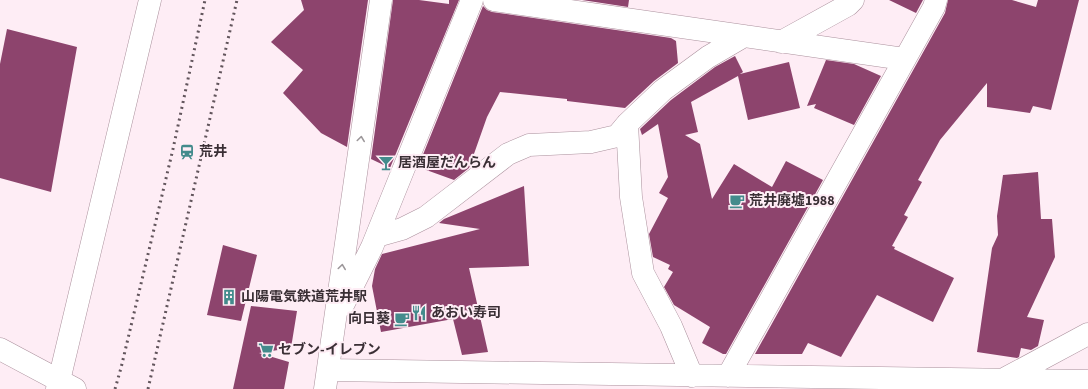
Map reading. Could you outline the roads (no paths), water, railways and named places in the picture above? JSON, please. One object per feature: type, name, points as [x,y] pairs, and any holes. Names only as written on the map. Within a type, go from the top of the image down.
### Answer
[{"type":"street","points":[[0,349],[64,386],[150,0]]},
{"type":"street","points":[[381,0],[326,379],[728,376],[1088,380]]},
{"type":"street","points":[[334,322],[377,236],[472,0]]},
{"type":"street","points":[[494,0],[564,5],[781,42],[904,60]]},
{"type":"street","points":[[781,42],[848,5],[853,0]]},
{"type":"street","points":[[728,376],[936,0]]},
{"type":"street","points":[[377,236],[402,229],[426,217],[508,154],[528,145],[591,142],[617,136],[663,90],[708,57],[744,36]]},
{"type":"street","points":[[628,124],[631,197],[643,273],[670,326],[692,376]]},
{"type":"street","points":[[986,389],[1088,334]]},
{"type":"railway","points":[[115,389],[173,149],[205,0]]},
{"type":"railway","points":[[148,389],[237,0]]},
{"type":"place","name":"荒井","points":[[187,152]]},
{"type":"place","name":"居酒屋だんらん","points":[[386,163]]},
{"type":"place","name":"荒井廃墟1988","points":[[737,201]]},
{"type":"place","name":"山陽電気鉄道荒井駅","points":[[229,297]]},
{"type":"place","name":"あおい寿司","points":[[419,313]]},
{"type":"place","name":"向日葵","points":[[402,319]]},
{"type":"place","name":"セブン-イレブン","points":[[266,350]]}]
